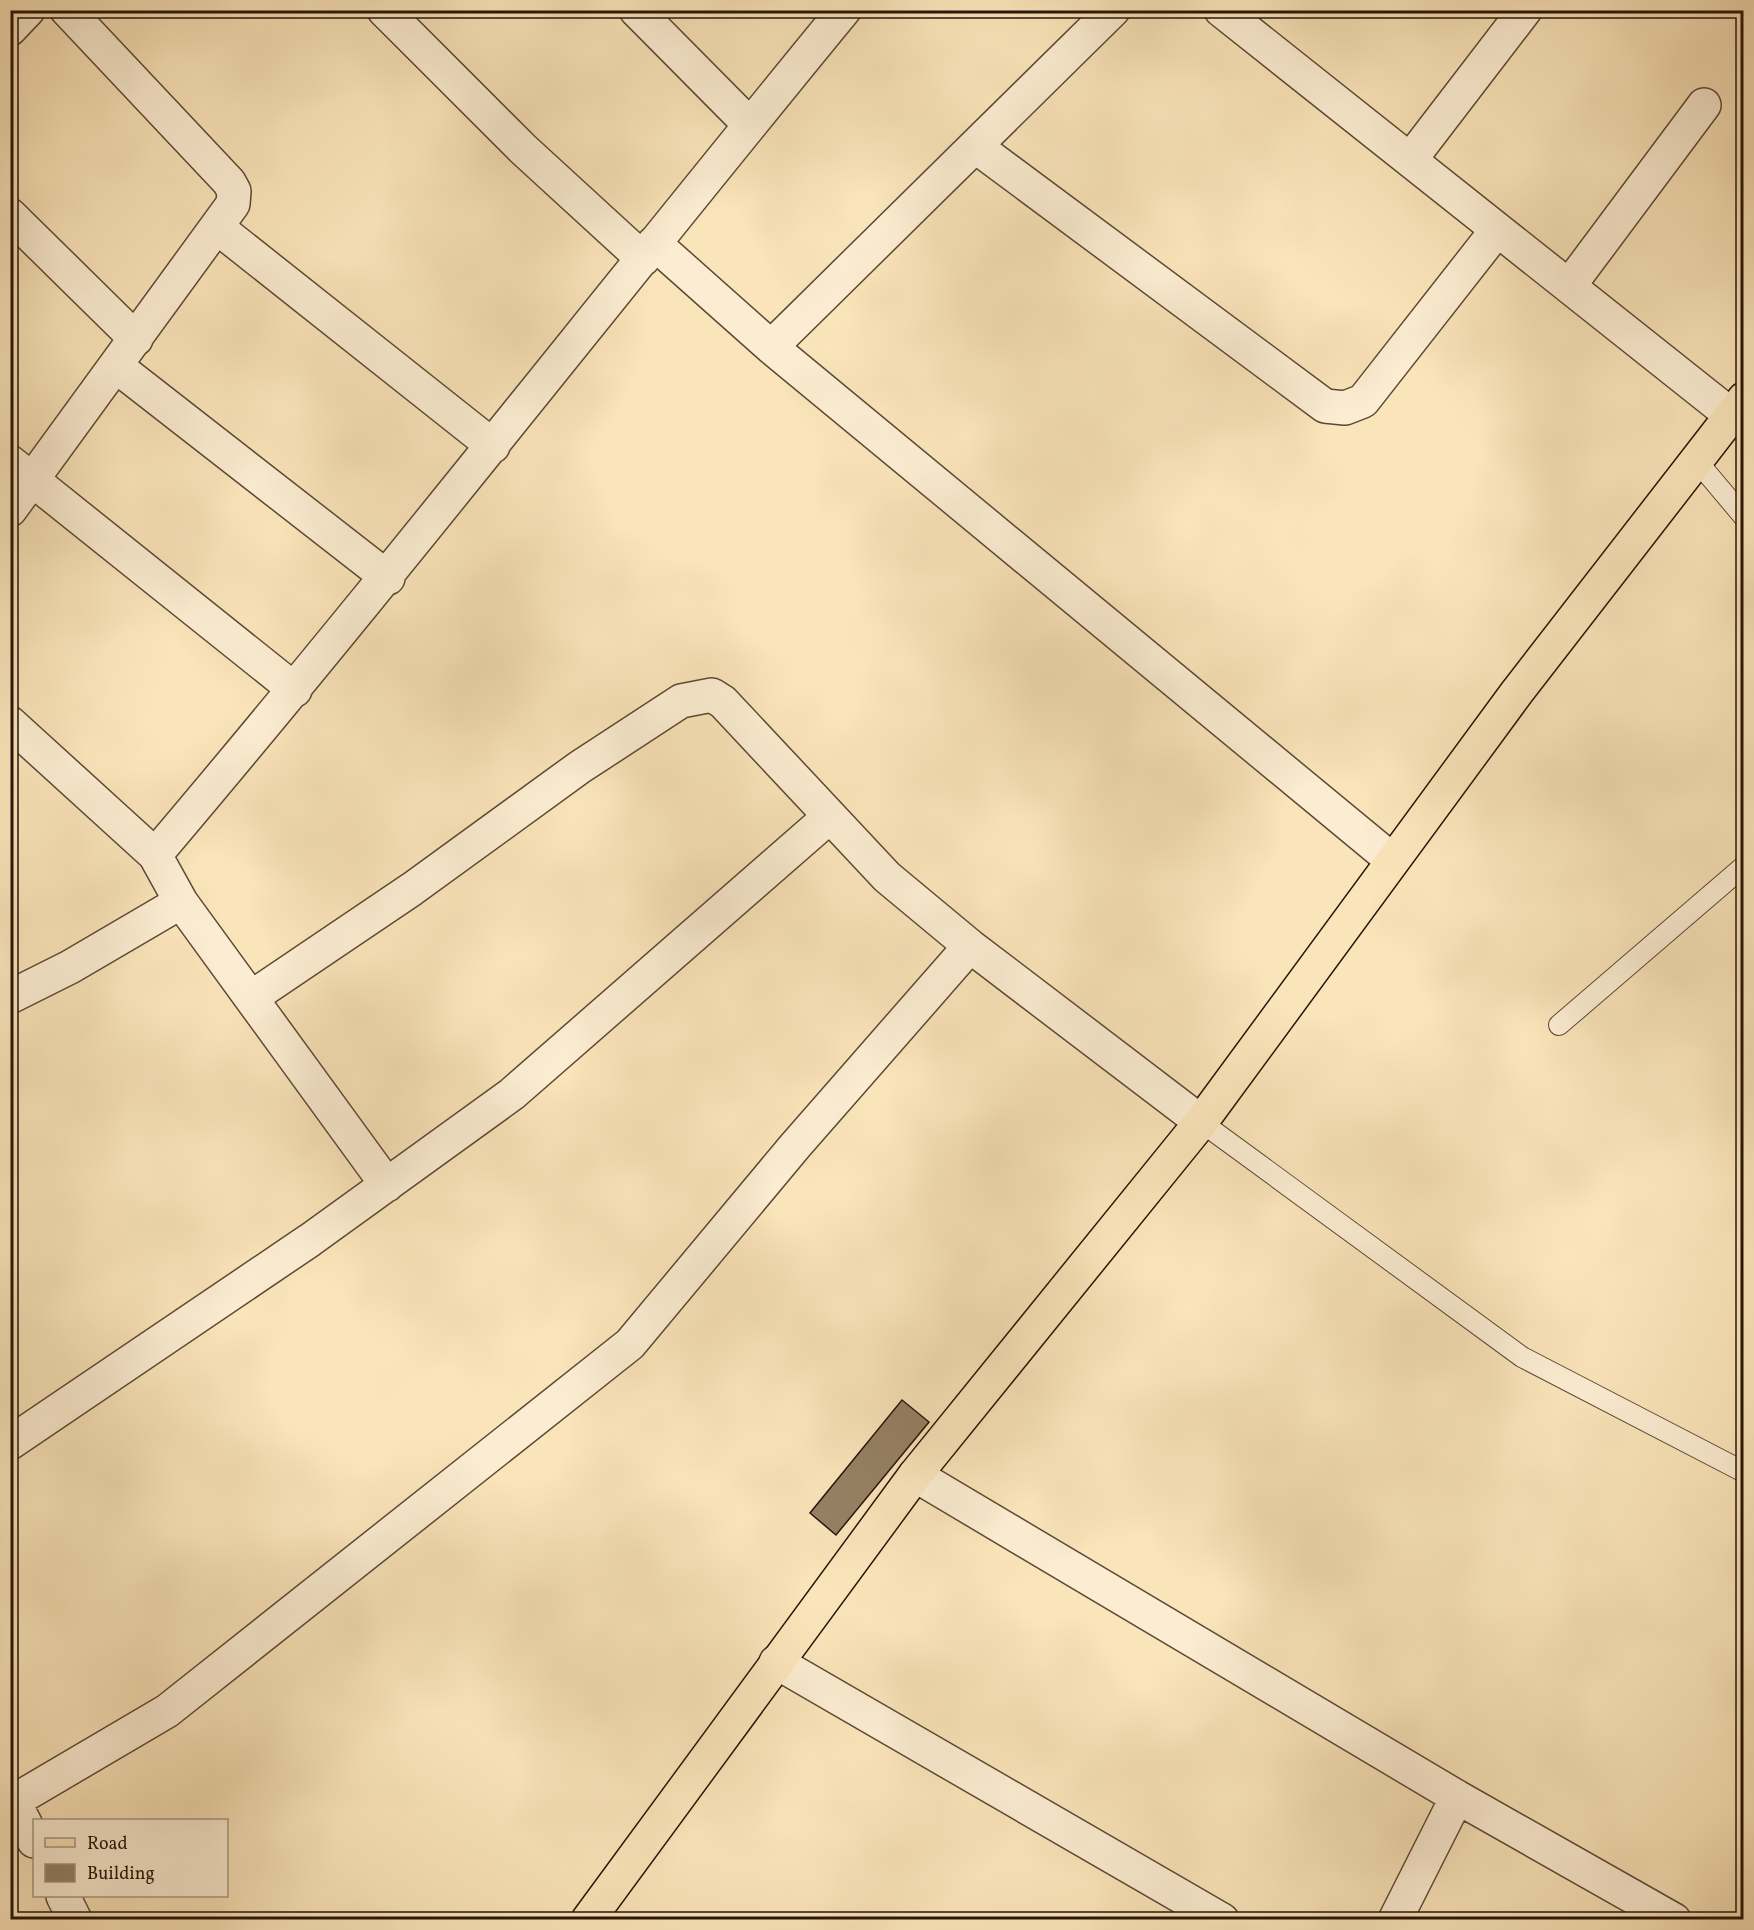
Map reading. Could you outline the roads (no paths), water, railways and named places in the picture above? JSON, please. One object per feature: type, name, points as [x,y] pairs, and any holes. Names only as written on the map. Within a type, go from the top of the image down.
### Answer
[{"type":"main road","points":[[595,1917],[776,1662],[915,1475],[1201,1122],[1524,683],[1737,407]]},
{"type":"street","points":[[10,28],[28,10]]},
{"type":"street","points":[[10,510],[21,472],[116,366],[218,228],[233,204],[234,191],[229,182],[67,10]]},
{"type":"street","points":[[384,10],[523,149],[771,347],[1392,860]]},
{"type":"street","points":[[636,10],[750,125]]},
{"type":"street","points":[[155,855],[388,578],[844,10]]},
{"type":"street","points":[[771,347],[1113,10]]},
{"type":"street","points":[[1221,10],[1569,286],[1737,407]]},
{"type":"street","points":[[1410,160],[1525,10]]},
{"type":"street","points":[[1569,286],[1704,105]]},
{"type":"street","points":[[975,146],[1325,405],[1345,408],[1363,401],[1497,230]]},
{"type":"street","points":[[10,215],[136,339]]},
{"type":"street","points":[[218,228],[493,446]]},
{"type":"street","points":[[116,366],[388,578]]},
{"type":"street","points":[[21,472],[295,690]]},
{"type":"street","points":[[252,997],[412,889],[580,767],[681,701],[712,695],[723,702],[828,818],[886,877],[970,946],[1201,1122]]},
{"type":"street","points":[[10,723],[155,855],[181,902],[387,1185]]},
{"type":"street","points":[[10,1443],[310,1240],[512,1094],[828,818]]},
{"type":"street","points":[[10,997],[70,967],[181,902]]},
{"type":"street","points":[[33,1839],[12,1798],[167,1711],[630,1344],[795,1146],[970,946]]},
{"type":"street","points":[[915,1475],[1457,1797],[1674,1920]]},
{"type":"street","points":[[776,1662],[1222,1920]]},
{"type":"street","points":[[1395,1920],[1457,1797]]},
{"type":"street","points":[[64,1897],[75,1920]]},
{"type":"lane","points":[[1696,460],[1743,517]]},
{"type":"lane","points":[[1559,1025],[1743,866]]},
{"type":"lane","points":[[1201,1122],[1522,1357],[1743,1472]]}]
